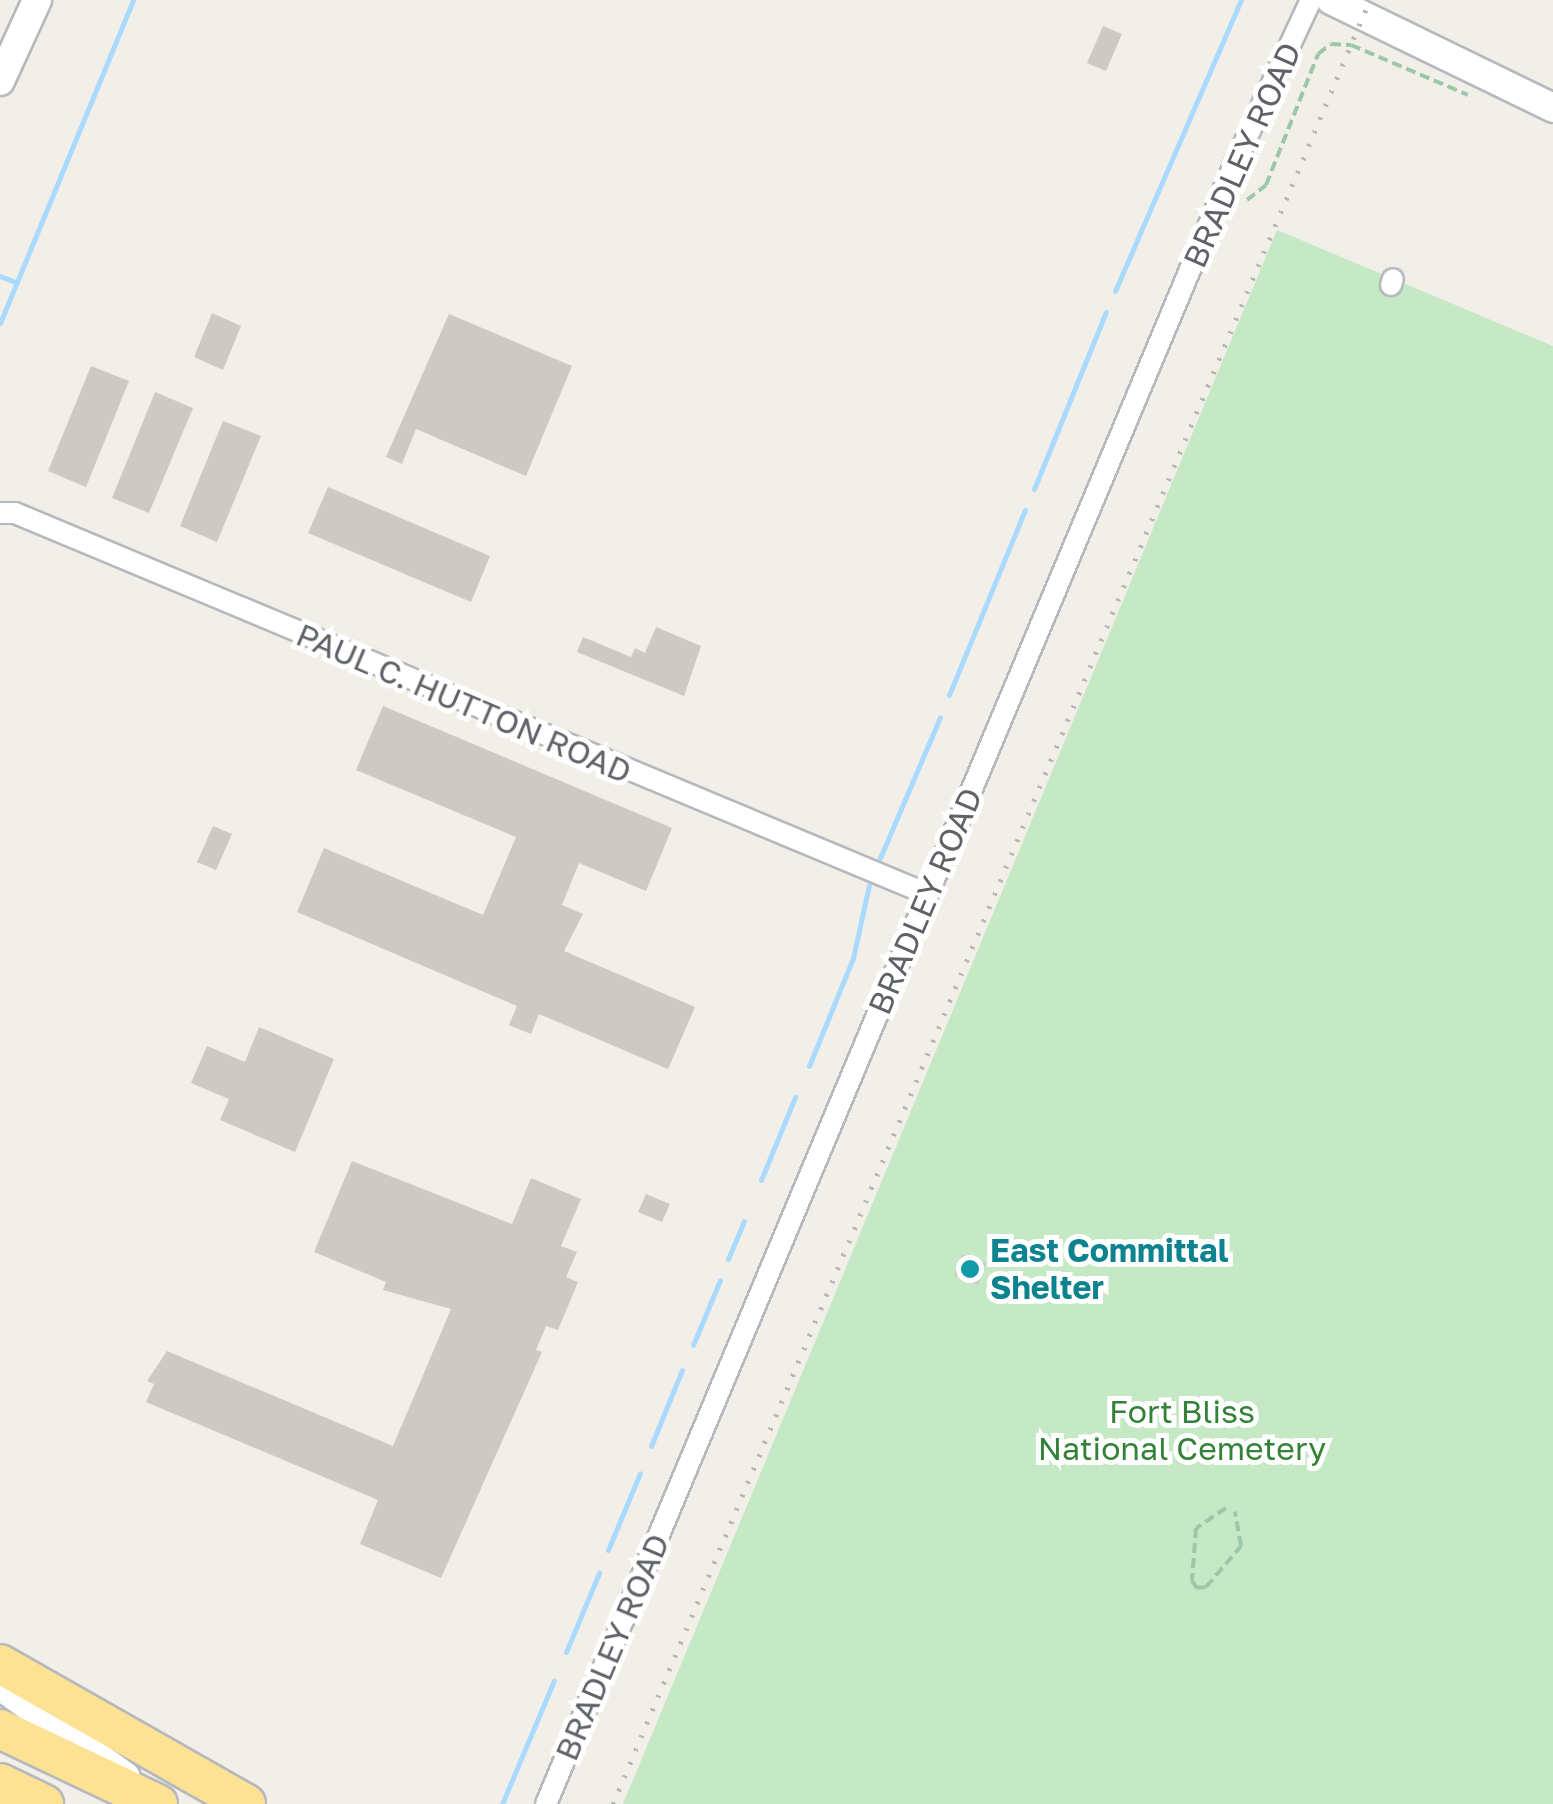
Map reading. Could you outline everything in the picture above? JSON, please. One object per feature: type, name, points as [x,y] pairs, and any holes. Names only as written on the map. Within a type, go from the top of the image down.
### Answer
[{"type":"highway","points":[[0,1664],[246,1804]]},
{"type":"highway","points":[[0,1729],[158,1804]]},
{"type":"highway","points":[[0,1783],[44,1804]]},
{"type":"street","points":[[0,81],[38,0]]},
{"type":"street","name":"BRADLEY ROAD","points":[[546,1804],[1234,165],[1311,0]]},
{"type":"street","points":[[1331,0],[1553,108]]},
{"type":"street","name":"PAUL C. HUTTON ROAD","points":[[0,513],[15,513],[928,894]]},
{"type":"street","points":[[0,1686],[158,1804]]},
{"type":"path","points":[[1247,200],[1266,186],[1318,54],[1331,44],[1350,45],[1468,95]]},
{"type":"path","points":[[1226,1508],[1196,1528],[1192,1580],[1197,1588],[1206,1587],[1241,1546],[1235,1512]]},
{"type":"green space","name":"Fort Bliss National Cemetery","points":[[1277,230],[1553,346],[1553,1804],[623,1804]]},
{"type":"building","points":[[1103,26],[1122,34],[1106,71],[1087,63]]},
{"type":"building","points":[[212,313],[241,326],[223,370],[194,357]]},
{"type":"building","points":[[449,314],[572,366],[526,476],[416,429],[402,464],[386,457]]},
{"type":"building","points":[[91,366],[129,381],[86,487],[48,471]]},
{"type":"building","points":[[155,392],[193,408],[149,513],[112,498]]},
{"type":"building","points":[[223,421],[261,436],[217,542],[180,526]]},
{"type":"building","points":[[328,487],[490,556],[471,602],[308,533]]},
{"type":"building","points":[[656,627],[701,646],[684,696],[577,652],[583,637],[631,657],[635,648],[645,653]]},
{"type":"building","points":[[383,706],[672,828],[646,891],[579,863],[562,905],[583,914],[564,951],[695,1007],[668,1069],[539,1014],[531,1034],[509,1025],[517,1006],[297,912],[324,848],[483,915],[516,837],[356,770]]},
{"type":"building","points":[[213,826],[232,834],[216,870],[197,862]]},
{"type":"building","points":[[259,1027],[334,1059],[295,1152],[220,1120],[229,1099],[191,1083],[207,1046],[245,1062]]},
{"type":"building","points":[[352,1161],[512,1224],[531,1178],[581,1199],[561,1246],[577,1252],[566,1277],[578,1282],[558,1330],[546,1326],[536,1350],[542,1352],[441,1578],[360,1544],[378,1500],[146,1402],[154,1384],[147,1381],[167,1351],[393,1446],[451,1309],[383,1290],[386,1282],[314,1252]]},
{"type":"building","points":[[646,1194],[670,1204],[662,1222],[638,1212]]},
{"type":"building","name":"East Committal Shelter","points":[[962,1254],[986,1263],[978,1285],[954,1275]]},
{"type":"waterway","points":[[0,323],[133,0]]},
{"type":"waterway","points":[[1115,291],[1241,0]]},
{"type":"waterway","points":[[0,276],[16,282]]},
{"type":"waterway","points":[[1034,489],[1106,312]]},
{"type":"waterway","points":[[949,695],[1025,510]]},
{"type":"waterway","points":[[880,858],[940,717]]},
{"type":"waterway","points":[[809,1066],[853,958],[869,885]]},
{"type":"waterway","points":[[761,1180],[795,1097]]},
{"type":"waterway","points":[[728,1259],[744,1221]]},
{"type":"waterway","points":[[693,1345],[720,1280]]},
{"type":"waterway","points":[[651,1446],[682,1370]]},
{"type":"waterway","points":[[608,1550],[640,1473]]},
{"type":"waterway","points":[[566,1652],[599,1573]]},
{"type":"waterway","points":[[502,1804],[554,1680]]},
{"type":"railway","points":[[613,1804],[1370,0]]},
{"type":"place","name":"East Committal Shelter","points":[[970,1269]]}]
